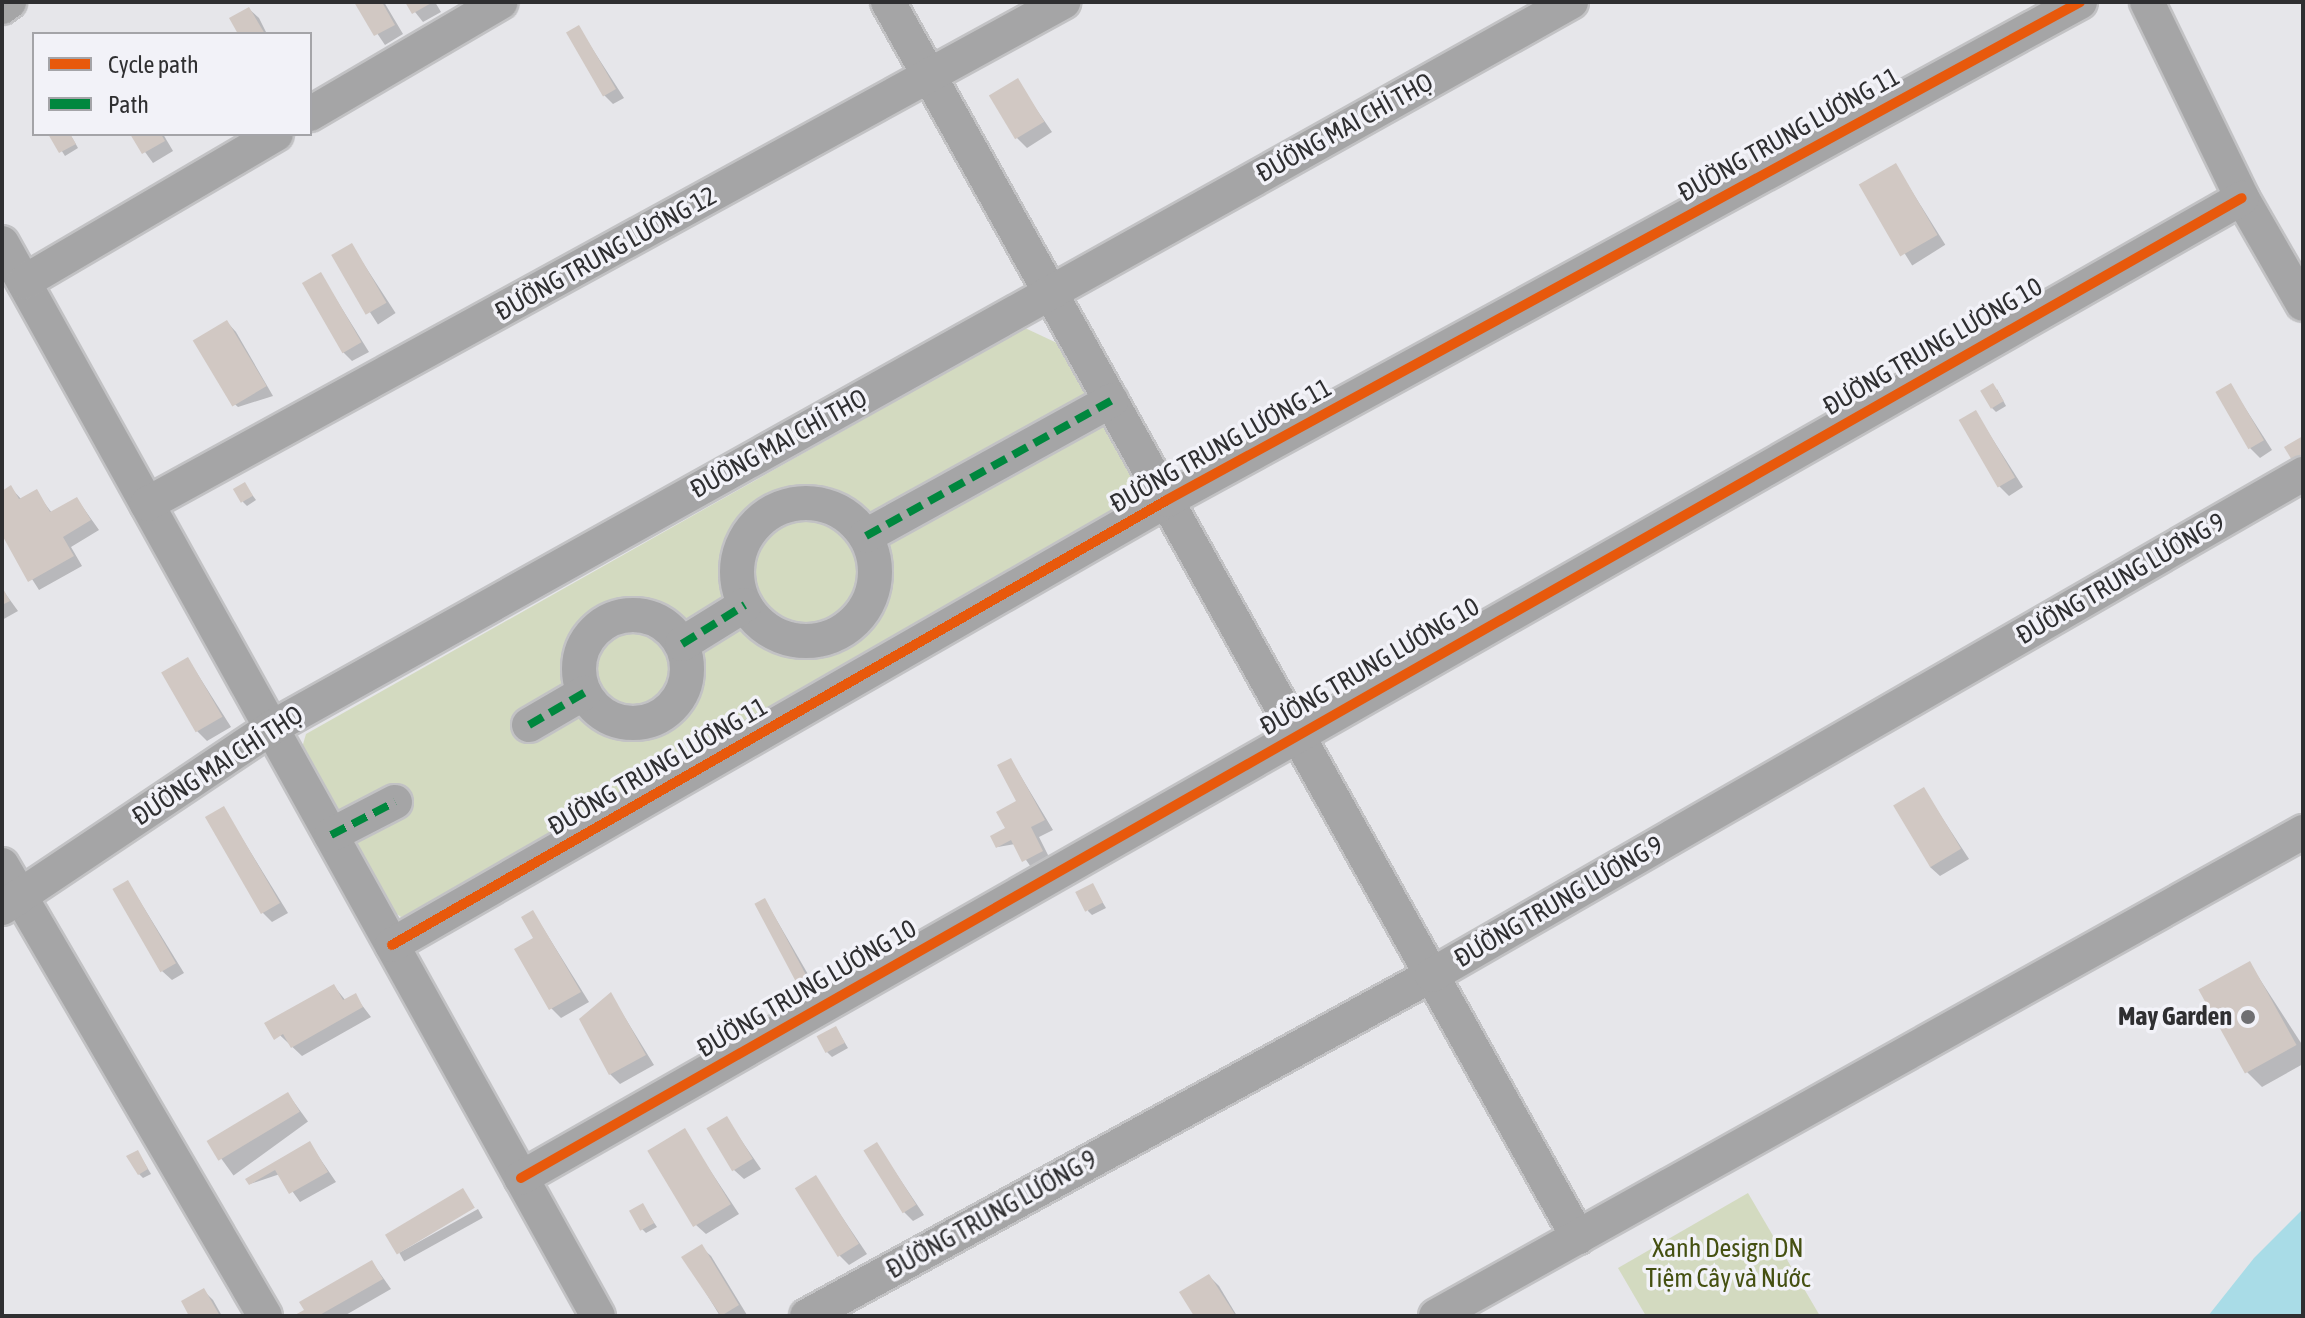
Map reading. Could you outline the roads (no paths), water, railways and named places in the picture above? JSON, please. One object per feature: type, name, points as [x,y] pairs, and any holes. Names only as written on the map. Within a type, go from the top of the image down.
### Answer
[{"type":"street","points":[[2,7],[9,2]]},
{"type":"street","points":[[312,113],[501,2]]},
{"type":"street","points":[[888,2],[1578,1237]]},
{"type":"street","name":"ĐƯỜNG TRUNG LƯƠNG 12","points":[[147,504],[931,78],[1063,2]]},
{"type":"street","name":"ĐƯỜNG MAI CHÍ THỌ","points":[[11,902],[271,728],[1571,2]]},
{"type":"street","name":"ĐƯỜNG TRUNG LƯƠNG 11","points":[[392,945],[1167,500],[2080,2]]},
{"type":"street","points":[[2147,2],[2242,198],[2303,304]]},
{"type":"street","points":[[24,282],[273,136]]},
{"type":"street","name":"ĐƯỜNG TRUNG LƯƠNG 10","points":[[521,1178],[1297,733],[2242,198]]},
{"type":"street","points":[[2,243],[598,1316]]},
{"type":"street","points":[[866,536],[1111,401]]},
{"type":"street","name":"ĐƯỜNG TRUNG LƯƠNG 9","points":[[807,1316],[1432,975],[2303,474]]},
{"type":"street","points":[[821,504],[866,536],[875,577],[867,605],[848,627],[831,637],[791,639],[757,621],[745,605],[738,557],[764,516],[821,504]]},
{"type":"street","points":[[682,644],[745,605]]},
{"type":"street","points":[[647,616],[682,644],[684,688],[663,715],[618,722],[584,693],[581,649],[613,618],[647,616]]},
{"type":"street","points":[[529,725],[584,693]]},
{"type":"street","points":[[331,835],[395,802]]},
{"type":"street","points":[[1436,1316],[2303,832]]},
{"type":"street","points":[[2,865],[11,902],[265,1316]]},
{"type":"water","points":[[2303,1209],[2303,1316],[2208,1316],[2254,1258]]},
{"type":"place","name":"May Garden","points":[[2248,1017]]},
{"type":"park label","name":"Xanh Design DN Tiệm Cây và Nước","points":[[1728,1264]]}]
